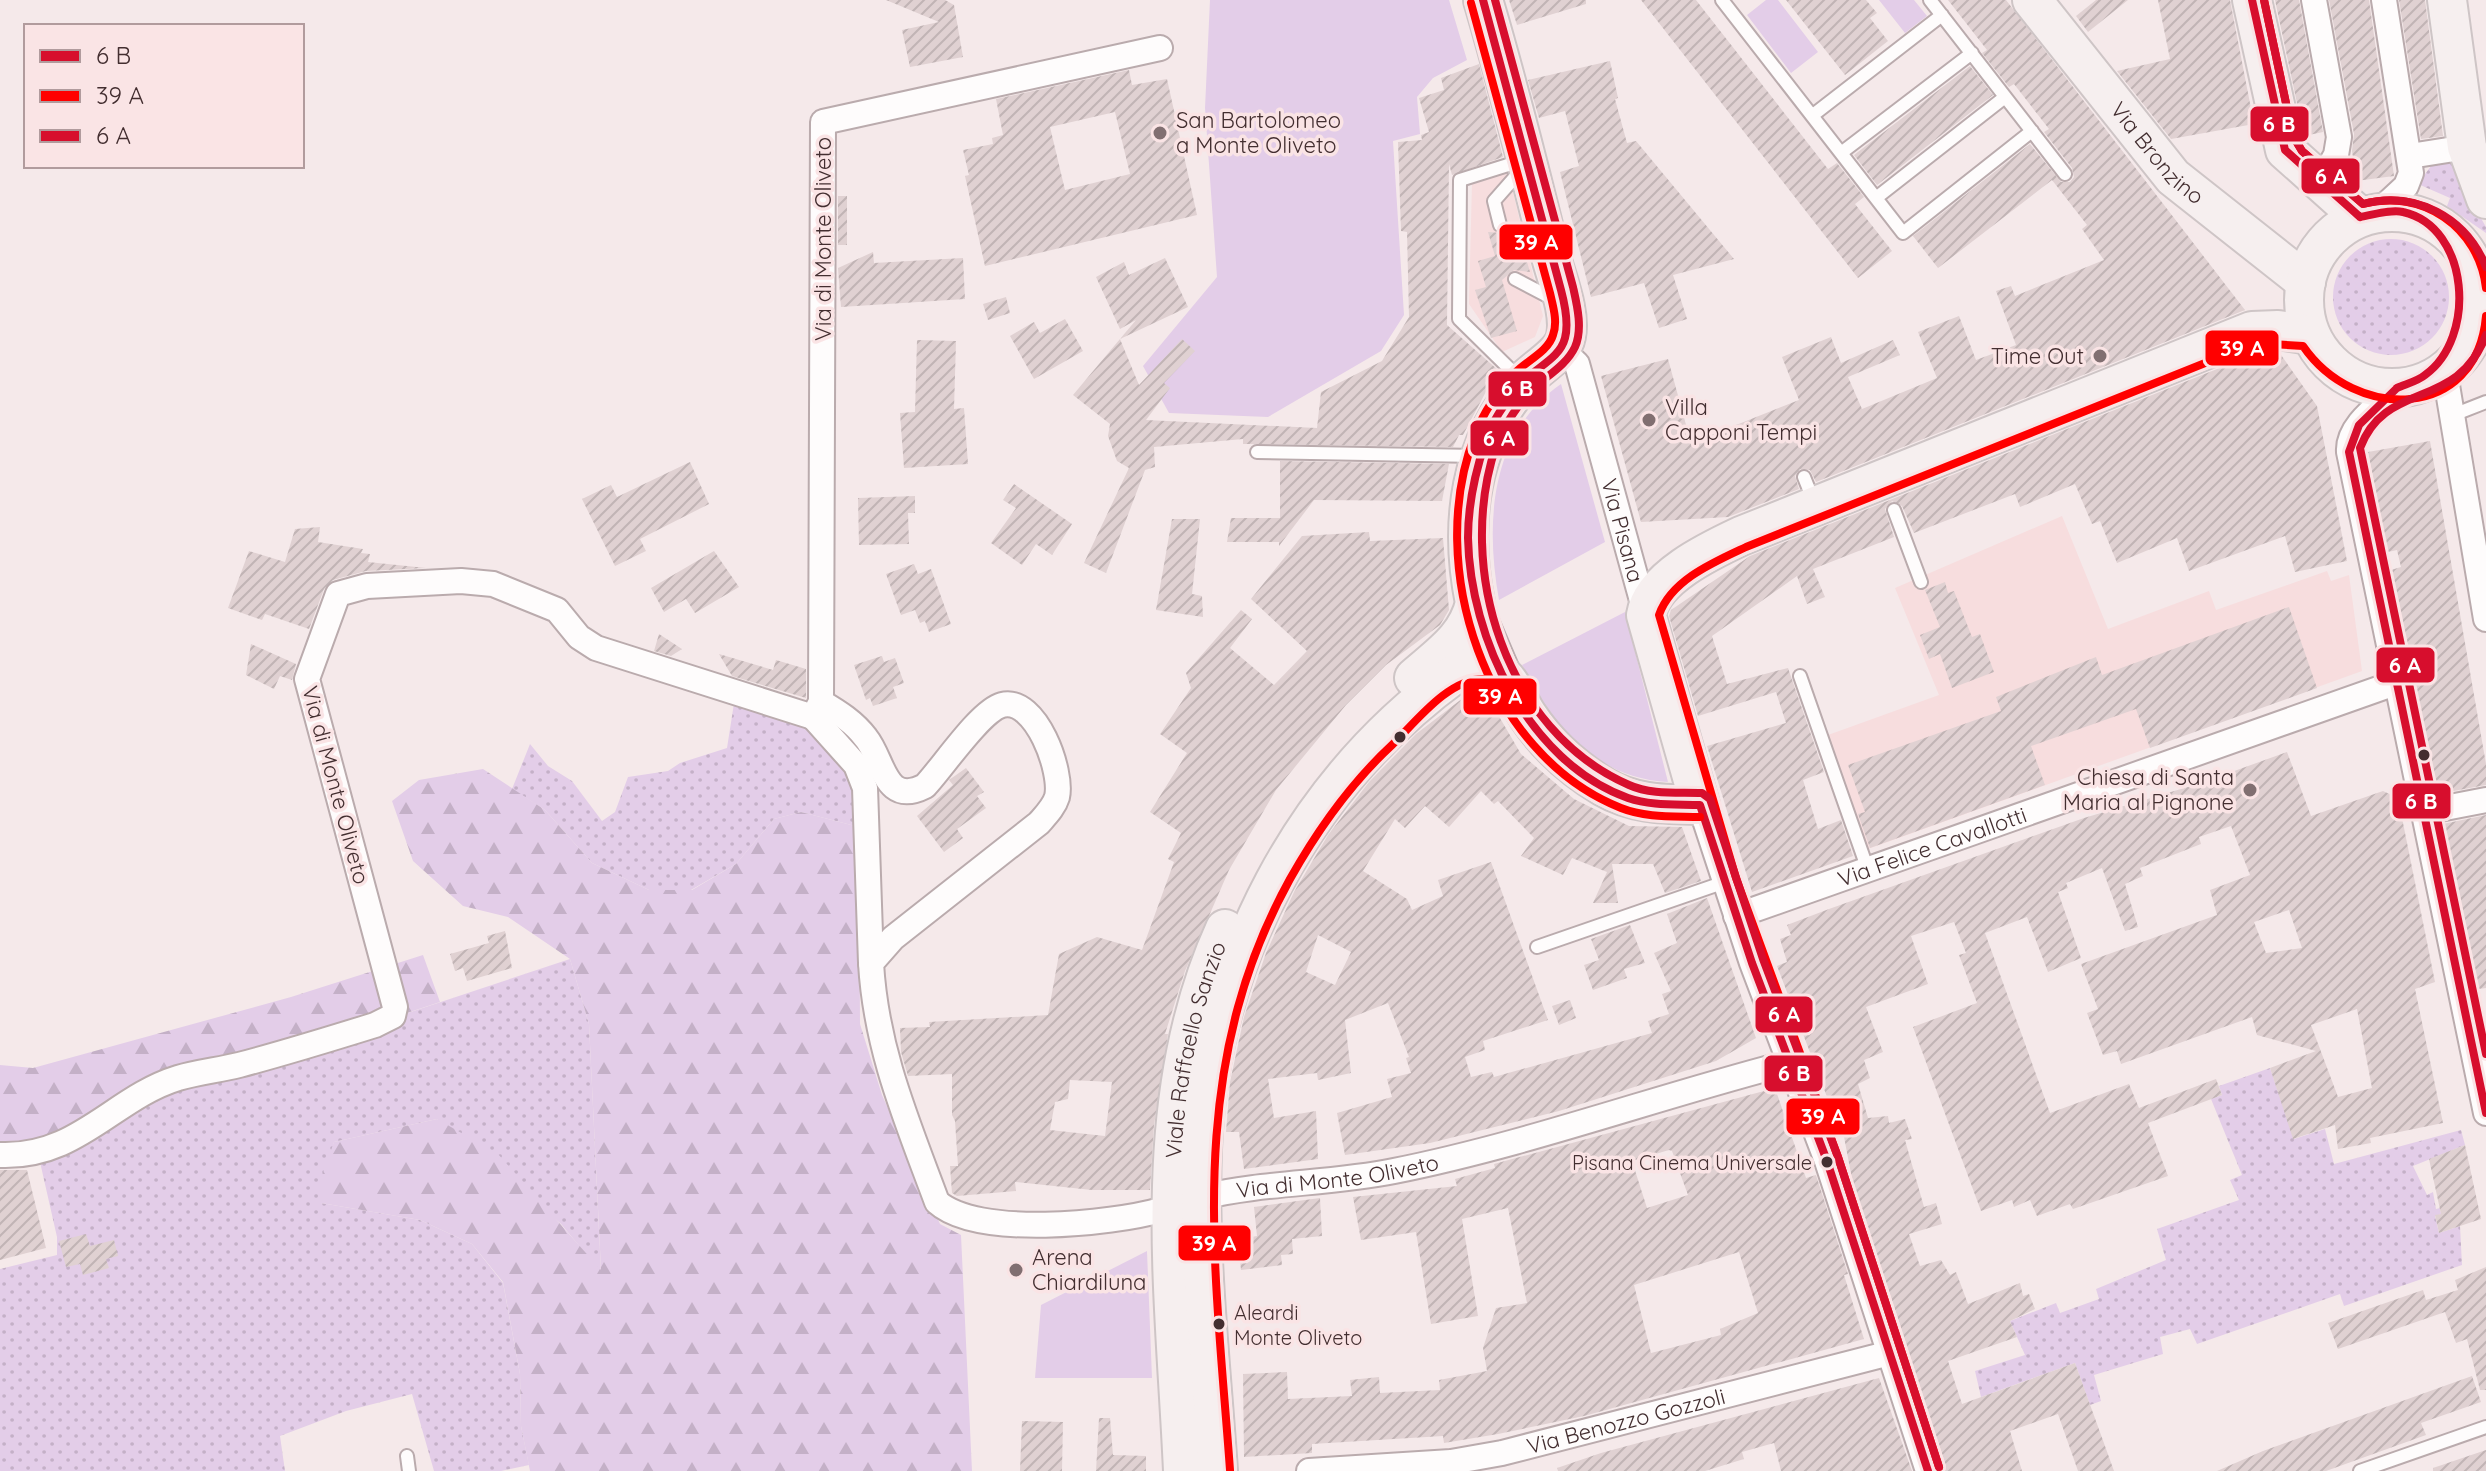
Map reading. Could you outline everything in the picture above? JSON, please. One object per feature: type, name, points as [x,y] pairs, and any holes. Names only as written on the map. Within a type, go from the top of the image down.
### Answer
[{"type":"main road","points":[[1475,603],[1467,518],[1480,456],[1495,423],[1523,382],[1560,348],[1566,334],[1563,305],[1528,161],[1483,0]]},
{"type":"main road","name":"Via Bronzino","points":[[2032,0],[2173,177],[2306,282]]},
{"type":"main road","points":[[2252,0],[2285,150],[2320,183],[2369,214]]},
{"type":"main road","points":[[2447,0],[2467,147],[2486,199]]},
{"type":"main road","points":[[2404,212],[2431,222],[2451,234],[2477,257],[2478,337],[2445,373],[2397,388],[2374,388],[2348,376],[2330,363],[2310,335],[2305,319],[2306,282],[2311,265],[2326,242],[2369,214],[2404,212]]},
{"type":"main road","points":[[1646,615],[1653,596],[1710,552],[1809,491],[1888,495],[2252,331],[2278,330],[2310,335]]},
{"type":"main road","name":"Viale Raffaello Sanzio","points":[[1187,1202],[1177,1091],[1185,1041],[1208,968],[1239,898],[1267,846],[1327,765],[1375,713],[1463,634],[1475,603]]},
{"type":"main road","name":"Via Pisana","points":[[1646,615],[1700,805]]},
{"type":"main road","name":"Viale Raffaello Sanzio","points":[[1187,1202],[1224,1003],[1258,915],[1291,851],[1354,766],[1435,689],[1462,670],[1478,665],[1494,670],[1508,680]]},
{"type":"main road","points":[[1508,680],[1542,734],[1563,758],[1587,776],[1639,802],[1700,805]]},
{"type":"main road","points":[[1183,1471],[1187,1202]]},
{"type":"main road","points":[[1187,1202],[1218,1471]]},
{"type":"street","points":[[2314,0],[2339,137],[2336,155],[2320,183]]},
{"type":"street","points":[[2369,214],[2410,180],[2410,156],[2384,0]]},
{"type":"street","name":"Via di Monte Oliveto","points":[[1160,48],[823,122],[817,710],[856,765],[865,788],[874,1004],[884,1059],[937,1202],[949,1213],[971,1220],[1083,1224],[1187,1202],[1392,1172],[1497,1147],[1792,1062]]},
{"type":"street","points":[[2410,156],[2467,147]]},
{"type":"street","name":"Via Pisana","points":[[1560,348],[1577,364],[1646,615]]},
{"type":"street","points":[[2445,373],[2486,619]]},
{"type":"street","points":[[2397,388],[2363,421],[2348,447],[2486,1113]]},
{"type":"street","name":"Via di Monte Oliveto","points":[[0,1155],[48,1148],[72,1139],[157,1086],[179,1077],[238,1065],[375,1025],[393,1016],[395,1007],[307,679],[338,594],[367,586],[493,584],[518,597],[557,610],[579,637],[596,648],[844,716],[869,740],[884,774],[901,790],[910,792],[925,786],[991,711],[1007,704],[1021,708],[1033,720],[1058,777],[1056,798],[1039,823],[893,938],[871,963]]},
{"type":"street","points":[[1475,603],[1508,680]]},
{"type":"street","name":"Via Felice Cavallotti","points":[[1736,916],[2398,682]]},
{"type":"street","points":[[2424,812],[2486,800]]},
{"type":"street","name":"Via Pisana","points":[[1700,805],[1736,916],[1792,1062],[1928,1471]]},
{"type":"street","name":"Via Benozzo Gozzoli","points":[[1309,1471],[1451,1462],[1502,1453],[1890,1353]]},
{"type":"lane","points":[[1722,0],[1903,233],[2032,131]]},
{"type":"lane","points":[[1930,0],[2065,174]]},
{"type":"lane","points":[[1813,115],[1942,15]]},
{"type":"lane","points":[[1841,153],[1972,53]]},
{"type":"lane","points":[[1876,198],[2005,97]]},
{"type":"lane","points":[[1500,225],[1494,201],[1528,161]]},
{"type":"lane","points":[[1523,382],[1459,319],[1460,180],[1528,161]]},
{"type":"lane","points":[[1515,279],[1563,305]]},
{"type":"lane","points":[[2453,415],[2486,402]]},
{"type":"lane","points":[[1257,452],[1480,456]]},
{"type":"lane","points":[[1888,495],[1921,582]]},
{"type":"lane","points":[[1800,676],[1868,870]]},
{"type":"lane","points":[[1537,947],[1725,882]]},
{"type":"lane","points":[[2360,1471],[2486,1427]]},
{"type":"lane","points":[[407,1456],[409,1471]]},
{"type":"shaded area","points":[[1508,172],[1543,316],[1535,337],[1502,352],[1469,304],[1472,182]]},
{"type":"shaded area","points":[[2062,516],[2108,629],[2209,591],[2216,610],[2327,571],[2331,581],[2349,575],[2362,671],[1868,849],[1828,735],[1939,695],[1895,588]]},
{"type":"green space","points":[[1210,0],[1449,0],[1467,60],[1433,78],[1417,97],[1420,134],[1393,141],[1404,315],[1381,351],[1268,417],[1169,413],[1143,366],[1217,277],[1205,108]]},
{"type":"green space","points":[[1766,0],[1778,0],[1818,52],[1791,73],[1747,15]]},
{"type":"green space","points":[[1879,0],[1914,0],[1927,16],[1905,33]]},
{"type":"green space","points":[[2452,158],[2463,187],[2486,227],[2486,233],[2447,206],[2450,198],[2418,184],[2433,163]]},
{"type":"green space","points":[[2391,239],[2413,243],[2432,256],[2445,275],[2449,297],[2445,319],[2432,338],[2413,351],[2391,355],[2369,351],[2350,338],[2337,319],[2333,297],[2337,275],[2350,256],[2369,243]]},
{"type":"green space","points":[[1561,384],[1605,542],[1499,600],[1493,540],[1494,510],[1506,453],[1519,427],[1537,404]]},
{"type":"green space","points":[[1625,612],[1668,782],[1619,771],[1579,745],[1548,708],[1522,665]]},
{"type":"green space","points":[[735,697],[799,717],[849,766],[859,827],[801,812],[774,819],[736,864],[691,890],[649,890],[592,863],[545,810],[512,789],[530,744],[548,766],[572,781],[602,821],[615,812],[628,777],[668,771],[680,763],[727,748]]},
{"type":"green space","points":[[483,769],[545,810],[592,863],[649,890],[692,890],[736,864],[774,819],[801,812],[859,827],[860,1024],[882,1095],[940,1224],[961,1235],[972,1471],[530,1471],[521,1426],[520,1374],[503,1282],[472,1244],[420,1220],[321,1203],[321,1178],[334,1142],[437,1119],[498,1154],[601,1270],[589,1024],[570,959],[508,917],[463,906],[413,861],[392,801],[419,780]]},
{"type":"green space","points":[[423,955],[440,1002],[146,1100],[81,1135],[14,1146],[0,1143],[0,1065],[33,1068],[291,997]]},
{"type":"green space","points":[[570,959],[589,1024],[601,1272],[561,1224],[437,1119],[334,1142],[321,1203],[420,1220],[472,1244],[503,1283],[520,1374],[521,1426],[529,1465],[501,1471],[434,1471],[412,1394],[346,1411],[280,1436],[285,1471],[0,1471],[0,1269],[57,1255],[57,1237],[40,1162],[91,1143],[146,1100]]},
{"type":"green space","points":[[2270,1068],[2294,1139],[2325,1129],[2334,1164],[2461,1130],[2465,1145],[2413,1166],[2427,1195],[2433,1192],[2436,1209],[2440,1208],[2441,1214],[2435,1216],[2439,1233],[2460,1226],[2462,1265],[2344,1306],[2340,1294],[2197,1344],[2190,1329],[2160,1337],[2163,1354],[2094,1375],[2101,1401],[2090,1405],[2075,1363],[1981,1397],[1975,1371],[2025,1355],[2010,1321],[2056,1303],[2060,1313],[2099,1299],[2096,1289],[2166,1260],[2157,1229],[2239,1200],[2230,1180],[2242,1175],[2211,1099],[2222,1095],[2219,1086]]},
{"type":"green space","points":[[1147,1251],[1152,1378],[1035,1378],[1041,1305]]},
{"type":"building","points":[[886,0],[945,0],[954,5],[963,57],[910,67],[902,30],[939,22]]},
{"type":"building","points":[[1509,0],[1586,0],[1586,4],[1517,25]]},
{"type":"building","points":[[1641,0],[1696,0],[1828,169],[1837,163],[1864,197],[1855,204],[1892,251],[1858,278]]},
{"type":"building","points":[[1786,0],[1866,0],[1877,13],[1870,18],[1888,41],[1845,75]]},
{"type":"building","points":[[1948,0],[2006,0],[2245,310],[1816,482],[1810,470],[1800,469],[1795,476],[1799,489],[1728,517],[1641,522],[1601,376],[1668,359],[1691,443],[1799,400],[1782,357],[1831,337],[1841,363],[1893,340],[1900,355],[1848,377],[1862,409],[1937,378],[1918,332],[1959,316],[1976,360],[2016,345],[1996,291],[2011,286],[2015,296],[2104,260],[2082,229],[2087,225],[2052,180],[1938,268],[1913,236],[2030,144],[2061,182],[2070,182],[2074,177],[2072,168],[2044,132],[2049,129],[2014,84],[2009,87],[1982,53],[1987,50]]},
{"type":"building","points":[[2096,0],[2128,0],[2088,32],[2076,16]]},
{"type":"building","points":[[2158,0],[2230,0],[2254,124],[2171,139],[2117,71],[2170,59]]},
{"type":"building","points":[[2275,0],[2299,0],[2323,132],[2304,136]]},
{"type":"building","points":[[2329,0],[2369,0],[2394,176],[2356,181],[2352,151],[2354,134]]},
{"type":"building","points":[[2399,0],[2425,0],[2443,136],[2421,139]]},
{"type":"building","points":[[1610,61],[1618,98],[1615,99],[1627,143],[1636,141],[1734,259],[1673,275],[1687,319],[1659,328],[1644,283],[1591,297],[1560,172],[1579,166],[1565,111],[1539,118],[1528,80]]},
{"type":"building","points":[[1479,64],[1503,157],[1452,175],[1449,164],[1447,325],[1498,370],[1485,383],[1489,386],[1463,435],[1459,435],[1453,447],[1243,444],[1243,439],[1154,447],[1155,467],[1145,470],[1106,573],[1084,563],[1129,468],[1117,461],[1108,436],[1110,424],[1073,395],[1120,339],[1139,385],[1182,339],[1195,351],[1164,383],[1170,388],[1146,420],[1317,428],[1321,392],[1382,361],[1409,317],[1407,232],[1401,231],[1398,142],[1422,140],[1421,135],[1429,132],[1419,98],[1444,90],[1441,78]]},
{"type":"building","points":[[1970,66],[1993,95],[1877,185],[1854,155]]},
{"type":"building","points":[[1129,70],[1132,85],[1167,79],[1197,215],[985,266],[965,176],[969,175],[963,150],[993,144],[992,138],[1003,135],[996,99]],"holes":[[[1115,112],[1130,174],[1065,190],[1050,127]]]},
{"type":"building","points":[[838,196],[847,196],[847,245],[838,245]]},
{"type":"building","points":[[1516,224],[1530,272],[1514,270],[1502,280],[1517,331],[1491,338],[1475,290],[1486,287],[1478,261],[1495,256],[1488,232],[1503,233]]},
{"type":"building","points":[[873,252],[874,263],[963,258],[965,299],[841,307],[838,268]]},
{"type":"building","points":[[1165,258],[1188,307],[1120,339],[1136,320],[1120,329],[1096,277],[1124,262],[1129,275]]},
{"type":"building","points":[[1006,297],[1010,313],[988,320],[983,304]]},
{"type":"building","points":[[1065,319],[1083,351],[1034,379],[1010,336],[1034,322],[1040,333]]},
{"type":"building","points":[[917,340],[956,341],[954,409],[964,408],[968,464],[904,468],[900,413],[915,412]]},
{"type":"building","points":[[2279,352],[2317,406],[2347,561],[2295,572],[2285,536],[2189,571],[2177,538],[2117,563],[2100,521],[2092,524],[2075,484],[2020,507],[2015,494],[1914,533],[1902,506],[1892,501],[1885,509],[1894,537],[1813,569],[1825,597],[1807,604],[1797,576],[1712,636],[1727,684],[1788,668],[1824,772],[1803,780],[1818,829],[1841,820],[1853,856],[1752,892],[1707,746],[1786,723],[1776,692],[1698,716],[1669,616],[1671,610],[1750,556],[2257,353]]},
{"type":"building","points":[[2430,441],[2486,764],[2486,785],[2437,794],[2391,570],[2401,567],[2397,550],[2388,552],[2368,452]]},
{"type":"building","points":[[1280,461],[1449,464],[1442,501],[1314,500],[1279,546],[1279,542],[1227,542],[1231,518],[1280,518]]},
{"type":"building","points":[[690,462],[709,504],[640,539],[646,551],[615,566],[582,499],[611,485],[617,497]]},
{"type":"building","points":[[1014,484],[1072,524],[1052,555],[1036,544],[1022,565],[991,543],[1016,508],[1003,500]]},
{"type":"building","points":[[915,496],[915,513],[908,513],[909,544],[859,545],[858,498]]},
{"type":"building","points":[[1172,519],[1200,519],[1192,594],[1202,596],[1203,617],[1156,610]]},
{"type":"building","points":[[320,527],[318,542],[363,549],[361,553],[370,554],[368,562],[426,568],[366,571],[333,580],[324,589],[309,629],[265,614],[262,620],[228,608],[249,551],[285,562],[295,529]]},
{"type":"building","points":[[1369,532],[1370,541],[1443,538],[1449,610],[1440,625],[1386,665],[1346,705],[1276,790],[1229,870],[1185,971],[1165,1034],[1168,1034],[1154,1125],[1150,1190],[1092,1190],[1015,1182],[1016,1191],[957,1196],[952,1193],[950,1166],[958,1166],[952,1115],[952,1074],[908,1076],[901,1052],[900,1028],[930,1027],[929,1022],[1048,1015],[1059,954],[1097,937],[1142,950],[1174,862],[1168,859],[1181,833],[1150,812],[1187,753],[1160,734],[1191,688],[1186,673],[1241,610],[1252,619],[1230,648],[1274,685],[1307,651],[1251,599],[1302,536]],"holes":[[[1070,1080],[1112,1082],[1105,1136],[1050,1130],[1055,1102],[1068,1099]]]},
{"type":"building","points":[[714,551],[739,587],[695,613],[686,599],[664,612],[651,588]]},
{"type":"building","points":[[914,564],[918,574],[931,569],[951,624],[929,632],[925,621],[920,623],[915,610],[901,615],[886,574]]},
{"type":"building","points":[[1945,582],[1948,593],[1954,591],[1972,637],[1980,634],[1994,672],[1952,688],[1940,654],[1929,659],[1920,635],[1940,627],[1925,590]]},
{"type":"building","points":[[2289,607],[2317,688],[2150,748],[2136,709],[2031,746],[2045,785],[1870,848],[1858,814],[1865,812],[1848,765],[2001,711],[1996,697],[2096,657],[2102,675]]},
{"type":"building","points":[[659,634],[682,649],[671,656],[654,651]]},
{"type":"building","points":[[251,644],[296,664],[292,680],[280,676],[274,689],[246,675]]},
{"type":"building","points":[[719,654],[773,670],[776,660],[806,669],[806,698],[732,676]]},
{"type":"building","points":[[882,656],[884,662],[895,658],[904,683],[893,687],[897,698],[873,706],[870,698],[866,700],[854,665]]},
{"type":"building","points":[[1476,688],[1483,689],[1521,754],[1574,799],[1629,826],[1682,827],[1701,881],[1665,893],[1653,864],[1612,864],[1618,903],[1593,903],[1607,872],[1572,858],[1563,875],[1521,856],[1534,838],[1498,801],[1494,804],[1481,791],[1449,827],[1425,806],[1405,828],[1395,819],[1363,871],[1407,899],[1412,910],[1443,896],[1438,880],[1491,862],[1548,1020],[1483,1041],[1485,1050],[1465,1057],[1471,1077],[1492,1072],[1494,1077],[1652,1033],[1648,1021],[1669,1014],[1662,994],[1671,991],[1654,953],[1677,943],[1667,914],[1707,898],[1756,1038],[1716,1061],[1559,1111],[1430,1143],[1345,1155],[1337,1113],[1392,1097],[1387,1079],[1411,1073],[1406,1058],[1409,1057],[1388,1003],[1345,1020],[1351,1073],[1318,1080],[1317,1073],[1268,1079],[1274,1118],[1316,1111],[1318,1159],[1244,1169],[1239,1132],[1226,1132],[1230,1082],[1244,1017],[1266,953],[1294,892],[1328,835],[1369,782],[1416,734]],"holes":[[[1318,935],[1351,952],[1335,985],[1306,972]]]},
{"type":"building","points":[[2287,752],[2311,816],[2383,791],[2398,798],[2435,982],[2415,989],[2443,1123],[2370,1138],[2371,1143],[2338,1149],[2335,1125],[2293,1139],[2270,1068],[2316,1051],[2257,1035],[2252,1017],[2121,1064],[2117,1051],[2103,1055],[2087,1013],[2098,1009],[2081,964],[2217,915],[2210,890],[2250,875],[2231,826],[2199,837],[2201,844],[2140,868],[2143,876],[2125,884],[2138,927],[2125,931],[2102,868],[2066,883],[2068,888],[2058,892],[2081,958],[2048,972],[2027,917],[1985,933],[2050,1113],[2129,1084],[2139,1108],[2216,1079],[2222,1095],[2148,1123],[2168,1176],[2073,1209],[2070,1204],[2037,1216],[2030,1200],[2014,1207],[2012,1200],[1981,1211],[1913,1027],[1977,1003],[1959,955],[1966,953],[1954,922],[1911,936],[1928,984],[1866,1007],[1883,1052],[1864,1060],[1870,1078],[1858,1084],[1868,1118],[1888,1116],[1889,1123],[1905,1119],[1912,1139],[1905,1140],[1924,1207],[1936,1203],[1942,1224],[1909,1234],[1920,1266],[1941,1260],[1950,1275],[1956,1272],[1968,1304],[2020,1283],[2023,1296],[2029,1294],[2035,1309],[2010,1321],[2017,1337],[1948,1361],[1962,1404],[2075,1363],[2114,1471],[2078,1471],[2058,1414],[2010,1431],[2022,1471],[1943,1471],[1856,1200],[1841,1121],[1837,1123],[1777,966],[1787,962],[1780,939],[1791,935],[1787,925],[1829,909],[2084,818],[2201,783]],"holes":[[[2289,910],[2302,948],[2266,953],[2254,922]],[[2357,1009],[2372,1088],[2338,1097],[2311,1025]]]},
{"type":"building","points":[[966,768],[984,792],[977,796],[986,808],[957,829],[963,838],[944,852],[917,816],[953,785],[949,780]]},
{"type":"building","points":[[2486,815],[2486,988],[2479,989],[2443,824]]},
{"type":"building","points":[[1630,925],[1645,963],[1624,969],[1627,978],[1593,990],[1584,965],[1599,960],[1591,939]]},
{"type":"building","points":[[505,931],[512,968],[467,981],[463,968],[455,971],[450,954],[489,943],[487,936]]},
{"type":"building","points":[[1570,1000],[1576,1018],[1559,1025],[1552,1006]]},
{"type":"building","points":[[1775,1088],[1806,1178],[1816,1175],[1848,1274],[1844,1275],[1864,1339],[1584,1416],[1498,1434],[1444,1443],[1443,1436],[1312,1444],[1312,1453],[1244,1457],[1243,1374],[1287,1372],[1288,1399],[1352,1396],[1350,1380],[1379,1377],[1380,1393],[1440,1390],[1439,1380],[1487,1371],[1483,1348],[1496,1308],[1527,1303],[1508,1208],[1462,1219],[1478,1316],[1431,1324],[1416,1232],[1361,1240],[1353,1197],[1457,1186],[1455,1179],[1495,1168],[1494,1164]],"holes":[[[1669,1150],[1688,1195],[1647,1208],[1632,1161]],[[1739,1252],[1758,1313],[1720,1329],[1721,1335],[1651,1353],[1634,1285]]]},
{"type":"building","points":[[2465,1145],[2481,1219],[2439,1233],[2435,1215],[2441,1214],[2429,1159]]},
{"type":"building","points":[[0,1170],[27,1170],[46,1248],[0,1260]]},
{"type":"building","points":[[1320,1198],[1322,1236],[1292,1239],[1293,1254],[1281,1255],[1282,1265],[1241,1270],[1238,1239],[1257,1236],[1254,1207]]},
{"type":"building","points":[[86,1234],[90,1246],[114,1240],[118,1256],[106,1259],[109,1268],[83,1275],[80,1264],[66,1267],[59,1241]]},
{"type":"building","points":[[2486,1267],[2486,1390],[2480,1390],[2467,1339],[2456,1343],[2445,1312],[2338,1349],[2328,1323],[2423,1290],[2426,1300],[2458,1290],[2455,1280]]},
{"type":"building","points":[[2472,1376],[2481,1402],[2421,1423],[2426,1435],[2326,1471],[2217,1471],[2263,1451]]},
{"type":"building","points":[[1879,1378],[1912,1471],[1781,1471],[1774,1443],[1742,1452],[1744,1459],[1705,1471],[1558,1471],[1557,1468],[1601,1453]]},
{"type":"building","points":[[1099,1418],[1110,1418],[1113,1455],[1146,1456],[1146,1471],[1096,1471]]},
{"type":"building","points":[[1022,1421],[1063,1422],[1062,1471],[1020,1471]]},
{"type":"building","points":[[2486,1450],[2486,1471],[2433,1471],[2433,1468]]},
{"type":"transit line","points":[[1483,0],[1562,296],[1567,326],[1558,351],[1524,381],[1501,410],[1481,454],[1468,526],[1471,576],[1480,616],[1493,655],[1511,692],[1534,726],[1561,756],[1592,781],[1628,798],[1700,805],[1752,963],[1827,1161],[1928,1471]]},
{"type":"transit line","points":[[1495,0],[1573,287],[1579,325],[1572,353],[1524,399],[1496,446],[1485,493],[1482,543],[1487,593],[1501,641],[1522,686],[1550,726],[1586,760],[1637,788],[1702,793],[1710,799],[1763,959],[1838,1157],[1939,1467]]},
{"type":"transit line","points":[[2252,0],[2285,150],[2360,217]]},
{"type":"transit line","points":[[2264,0],[2293,136],[2302,151],[2363,204],[2406,202],[2426,207],[2444,217],[2460,230],[2472,247],[2486,288]]},
{"type":"transit line","points":[[2264,0],[2293,136],[2302,151],[2363,204],[2401,201],[2419,205],[2452,221],[2466,234],[2486,267]]},
{"type":"transit line","points":[[1471,3],[1555,319],[1550,341],[1515,373],[1487,410],[1475,435],[1461,486],[1457,541],[1463,596],[1478,650],[1502,701],[1534,745],[1574,782],[1631,811],[1660,816],[1700,817]]},
{"type":"transit line","points":[[2360,217],[2398,211],[2425,222],[2442,239],[2453,260],[2459,285],[2459,311],[2453,336],[2442,358],[2422,377],[2397,388]]},
{"type":"transit line","points":[[1939,1467],[1838,1157],[1736,878],[1659,615],[1683,582],[1746,547],[2255,343],[2303,346],[2325,371],[2352,388],[2381,398],[2411,399],[2438,392],[2461,376],[2478,351],[2486,316]]},
{"type":"transit line","points":[[2486,335],[2473,359],[2458,375],[2387,412],[2372,426],[2360,448],[2486,1054]]},
{"type":"transit line","points":[[2397,388],[2359,425],[2349,452],[2486,1113]]},
{"type":"transit line","points":[[1230,1470],[1214,1243],[1215,1169],[1220,1096],[1234,1023],[1256,951],[1290,879],[1312,843],[1349,791],[1377,760],[1433,704],[1457,686],[1483,679],[1501,690]]},
{"type":"place","name":"San Bartolomeo a Monte Oliveto","points":[[1160,133]]},
{"type":"place","name":"Time Out","points":[[2100,356]]},
{"type":"place","name":"Villa Capponi Tempi","points":[[1649,420]]},
{"type":"place","name":"Chiesa di Santa Maria al Pignone","points":[[2250,790]]},
{"type":"place","name":"Pisana Cinema Universale","points":[[1827,1162]]},
{"type":"place","name":"Arena Chiardiluna","points":[[1016,1270]]},
{"type":"place","name":"Aleardi Monte Oliveto","points":[[1219,1324]]}]
